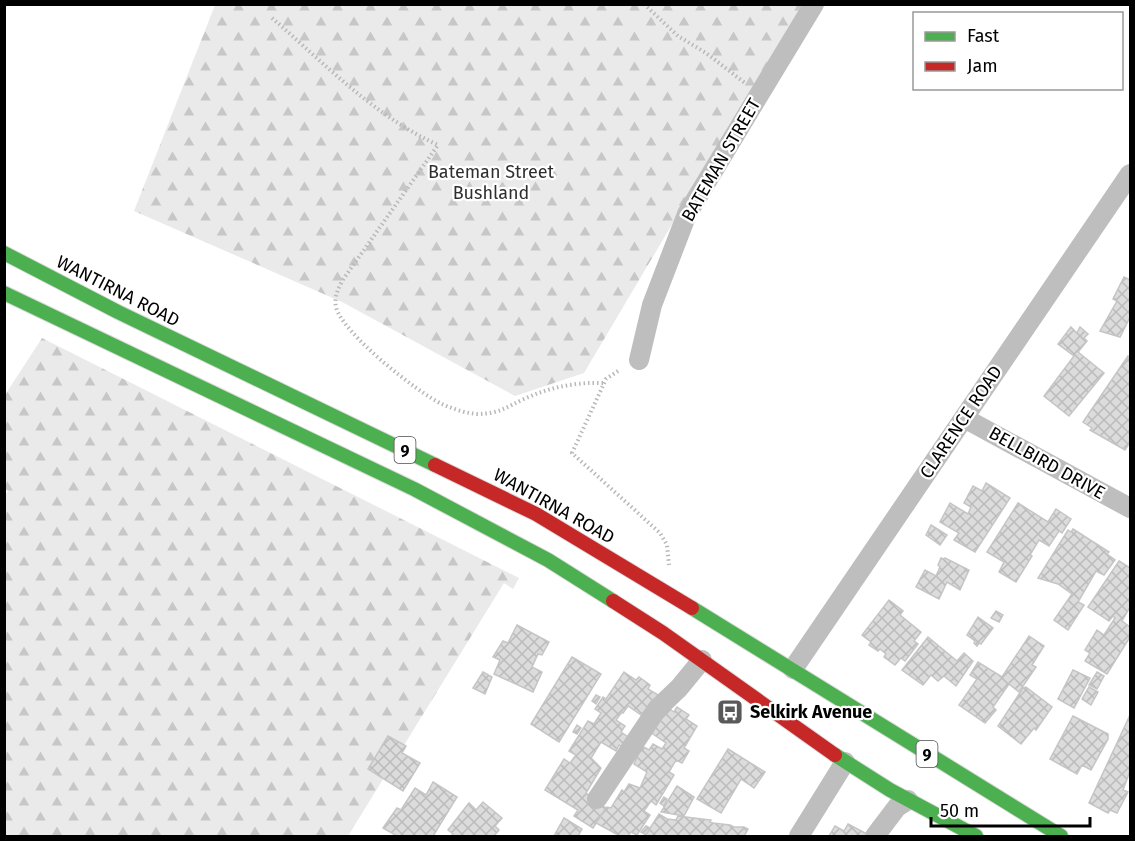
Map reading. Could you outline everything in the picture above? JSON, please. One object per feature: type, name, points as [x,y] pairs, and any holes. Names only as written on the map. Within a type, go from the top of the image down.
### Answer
[{"type":"main road","name":"WANTIRNA ROAD","points":[[4,254],[118,312],[536,514],[868,723],[1061,837]]},
{"type":"main road","name":"9","points":[[4,293],[414,489],[502,534],[606,596],[702,660],[769,701],[908,800],[976,837]]},
{"type":"street","name":"BATEMAN STREET","points":[[639,360],[652,304],[687,214],[814,4]]},
{"type":"street","name":"CLARENCE ROAD","points":[[790,674],[1131,174]]},
{"type":"street","name":"BELLBIRD DRIVE","points":[[964,418],[1131,508]]},
{"type":"street","points":[[597,800],[657,709],[679,688],[702,660]]},
{"type":"street","points":[[799,837],[848,758]]},
{"type":"street","points":[[875,837],[897,807],[908,800]]},
{"type":"path","points":[[644,4],[678,36],[706,53],[759,94]]},
{"type":"path","points":[[272,18],[376,108],[417,135],[438,145],[342,281],[336,294],[336,307],[341,319],[361,343],[440,404],[476,414],[505,410],[524,399],[554,388],[582,382],[604,383]]},
{"type":"path","points":[[618,371],[606,379],[572,453],[660,533],[667,545],[668,562],[671,569]]},
{"type":"green space","name":"Bateman Street Bushland","points":[[215,5],[802,5],[584,373],[515,396],[342,302],[134,211]]},
{"type":"green space","points":[[42,338],[519,578],[513,589],[504,583],[348,836],[5,836],[4,497],[8,491],[4,488],[5,395]]},
{"type":"building","points":[[1124,277],[1130,280],[1130,317],[1120,337],[1100,331],[1117,301],[1113,299]]},
{"type":"building","points":[[1071,327],[1077,333],[1080,327],[1088,334],[1084,338],[1087,341],[1078,352],[1104,373],[1069,416],[1044,396],[1074,356],[1058,344]]},
{"type":"building","points":[[1128,356],[1130,358],[1130,442],[1125,450],[1090,430],[1092,428],[1083,422]]},
{"type":"building","points":[[986,483],[1010,498],[975,552],[954,540],[959,533],[940,522],[950,503],[968,514],[971,507],[964,503],[973,486],[982,491]]},
{"type":"building","points":[[1018,503],[1048,522],[1056,509],[1071,519],[1062,533],[1059,531],[1049,546],[1039,540],[1016,582],[999,572],[1004,562],[987,552]]},
{"type":"building","points":[[931,525],[947,535],[940,545],[926,535]]},
{"type":"building","points":[[1073,529],[1109,552],[1107,554],[1115,560],[1104,575],[1096,571],[1078,602],[1084,605],[1068,630],[1054,620],[1072,594],[1058,584],[1038,578],[1068,530],[1071,532]]},
{"type":"building","points":[[941,558],[969,570],[960,590],[947,582],[939,599],[916,587],[925,570],[936,576]]},
{"type":"building","points":[[1119,561],[1130,568],[1130,607],[1122,621],[1130,627],[1130,637],[1107,674],[1085,661],[1090,653],[1085,650],[1097,630],[1104,635],[1115,618],[1113,616],[1109,621],[1088,607]]},
{"type":"building","points":[[889,600],[903,611],[900,615],[921,632],[914,641],[918,644],[905,661],[901,658],[895,665],[884,657],[886,654],[880,649],[878,651],[869,645],[871,642],[862,635]]},
{"type":"building","points":[[996,611],[1003,615],[999,622],[991,618]]},
{"type":"building","points":[[978,617],[993,628],[977,646],[975,641],[967,635]]},
{"type":"building","points":[[517,625],[549,642],[542,655],[538,654],[532,667],[542,672],[533,692],[494,674],[500,660],[493,657],[503,641],[508,643]]},
{"type":"building","points":[[1029,636],[1044,646],[1032,665],[1036,667],[1019,692],[1009,684],[993,707],[996,710],[985,723],[959,705],[977,679],[970,675],[978,662],[1002,677]]},
{"type":"building","points":[[928,637],[957,661],[964,653],[973,661],[956,686],[944,676],[938,681],[931,675],[923,685],[902,670]]},
{"type":"building","points":[[572,657],[601,674],[559,742],[531,724]]},
{"type":"building","points":[[1073,670],[1090,678],[1074,708],[1058,699]]},
{"type":"building","points":[[483,672],[492,677],[485,694],[473,688]]},
{"type":"building","points":[[624,672],[636,680],[639,677],[650,685],[648,689],[658,695],[645,714],[641,715],[628,706],[616,720],[625,726],[621,732],[628,737],[622,747],[619,745],[616,751],[601,742],[591,758],[601,768],[586,793],[606,808],[593,828],[574,816],[578,810],[545,790],[564,759],[570,763],[576,755],[569,751],[588,721],[594,724],[601,713],[595,709],[603,697],[606,699]]},
{"type":"building","points":[[1097,672],[1104,676],[1097,689],[1089,685]]},
{"type":"building","points":[[1026,687],[1052,707],[1036,730],[1034,728],[1021,744],[998,726],[1023,688]]},
{"type":"building","points":[[1089,687],[1098,692],[1091,705],[1082,699]]},
{"type":"building","points":[[596,695],[600,697],[596,704],[592,701]]},
{"type":"building","points":[[664,705],[674,712],[677,707],[689,715],[686,719],[697,726],[684,748],[689,751],[682,763],[676,760],[669,772],[674,775],[656,805],[651,801],[644,811],[650,815],[637,835],[631,832],[628,836],[620,836],[596,823],[607,807],[611,808],[622,790],[624,792],[629,784],[640,788],[647,772],[634,764],[642,746],[649,750],[653,744],[662,749],[666,743],[653,734],[651,728]]},
{"type":"building","points":[[1130,715],[1130,771],[1123,790],[1128,792],[1117,813],[1110,810],[1108,813],[1089,803]]},
{"type":"building","points":[[1073,716],[1108,734],[1108,739],[1091,770],[1082,765],[1077,774],[1050,759]]},
{"type":"building","points":[[577,725],[581,728],[577,734],[573,732]]},
{"type":"building","points":[[388,736],[406,746],[402,753],[420,763],[403,791],[368,769]]},
{"type":"building","points":[[728,749],[765,772],[754,788],[741,779],[721,813],[697,799]]},
{"type":"building","points":[[433,782],[457,797],[433,836],[397,836],[383,828],[397,808],[401,810],[415,788],[426,795]]},
{"type":"building","points":[[677,786],[694,797],[684,816],[661,812]]},
{"type":"building","points":[[664,797],[667,799],[664,806],[660,803]]},
{"type":"building","points":[[483,802],[502,818],[495,826],[499,830],[494,836],[451,836],[453,834],[448,830],[469,803],[476,810]]},
{"type":"building","points":[[659,814],[667,819],[676,820],[678,816],[711,820],[710,822],[713,823],[748,829],[744,836],[645,836]]},
{"type":"building","points":[[564,818],[582,829],[578,836],[554,836]]},
{"type":"building","points":[[848,824],[867,834],[866,836],[829,836],[835,826],[844,831]]},
{"type":"building","points":[[646,826],[650,828],[646,835],[641,832]]},
{"type":"traffic: fast","points":[[4,253],[118,312],[435,465]]},
{"type":"traffic: fast","points":[[4,293],[414,489],[548,560],[613,601]]},
{"type":"traffic: fast","points":[[692,608],[1061,836]]},
{"type":"traffic: fast","points":[[835,755],[890,790],[976,836]]},
{"type":"traffic: jam","points":[[435,465],[536,514],[692,608]]},
{"type":"traffic: jam","points":[[613,601],[663,633],[835,755]]},
{"type":"place","name":"Selkirk Avenue","points":[[730,712]]}]
